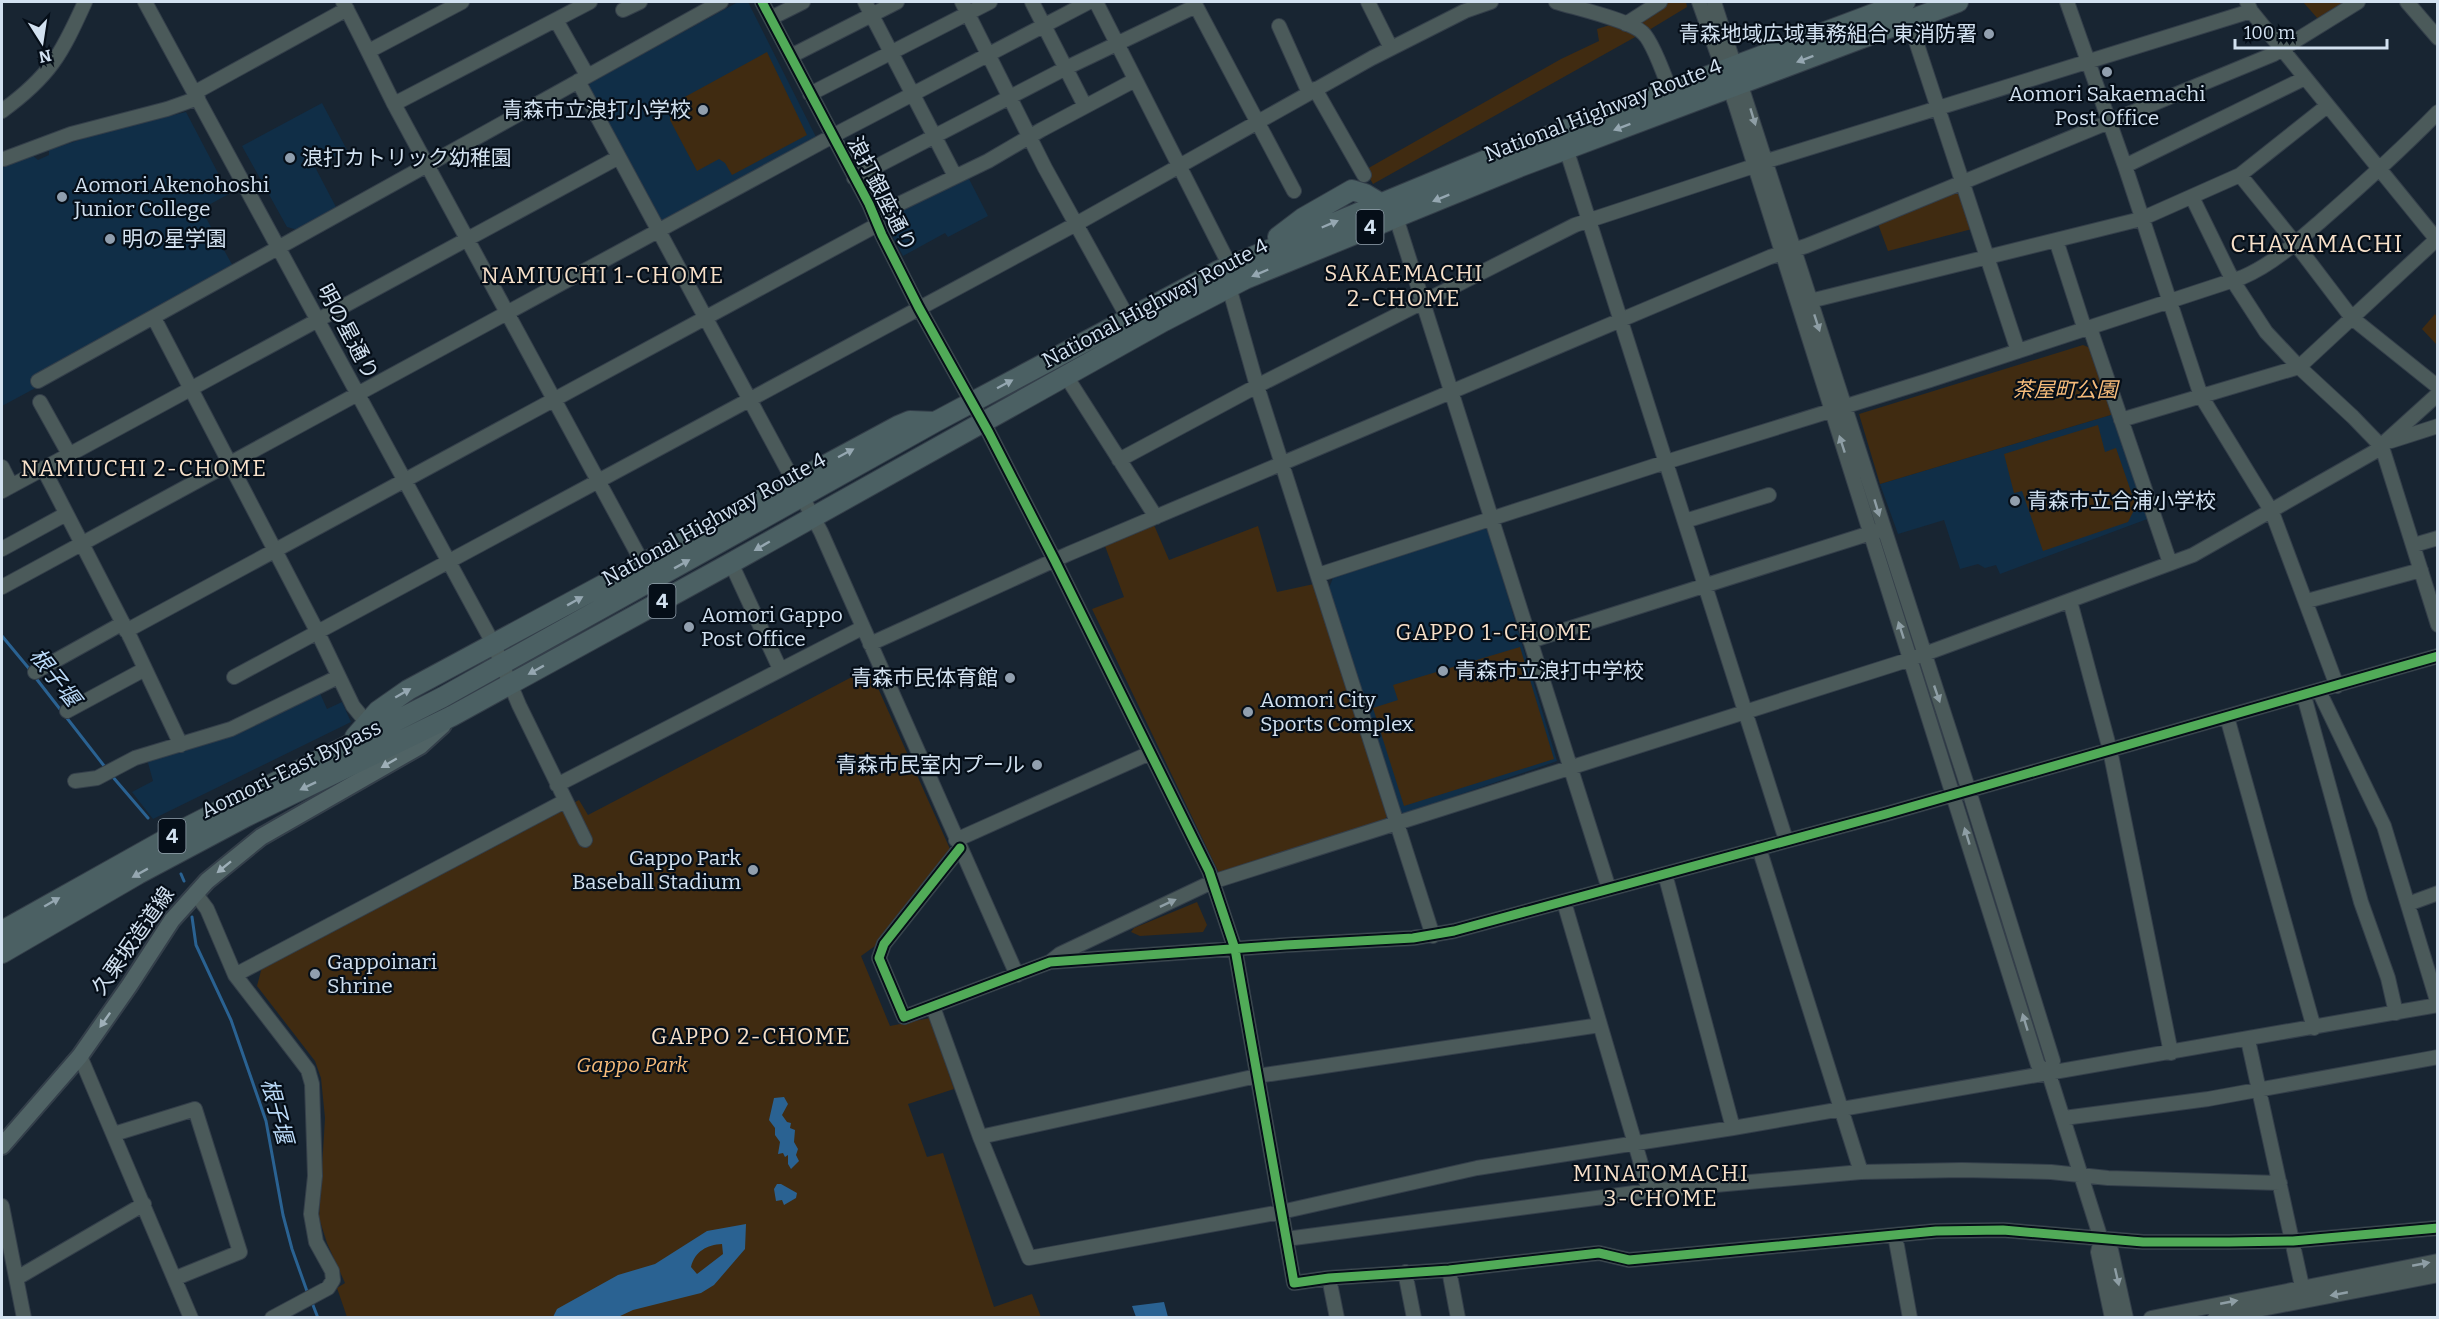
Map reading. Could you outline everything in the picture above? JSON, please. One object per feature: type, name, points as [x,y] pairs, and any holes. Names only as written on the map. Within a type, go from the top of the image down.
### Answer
[{"type":"highway","name":"National Highway Route 4","points":[[503,664],[652,581],[905,422],[935,422],[1230,266],[1733,77],[1896,10],[1958,2]]},
{"type":"highway","name":"National Highway Route 4","points":[[510,684],[1229,287],[1389,206]]},
{"type":"highway","points":[[345,747],[390,701],[642,563],[798,489]]},
{"type":"highway","name":"Aomori-East Bypass","points":[[2,931],[178,832],[503,664]]},
{"type":"highway","name":"Aomori-East Bypass","points":[[2,953],[138,873],[247,816],[452,716],[510,684]]},
{"type":"main road","name":"久栗坂造道線","points":[[2,1145],[80,1056],[172,920],[195,893],[261,837],[420,746],[452,716]]},
{"type":"street","points":[[4,105],[40,80],[54,63],[85,2]]},
{"type":"street","name":"明の星通り","points":[[145,2],[494,645],[557,785],[585,840]]},
{"type":"street","points":[[369,51],[462,2]]},
{"type":"street","points":[[394,104],[590,2]]},
{"type":"street","points":[[623,10],[640,2]]},
{"type":"street","points":[[38,381],[721,2]]},
{"type":"street","name":"浪打銀座通り","points":[[762,2],[920,308],[1055,561],[1209,871],[1235,949],[1294,1283],[1329,1278]]},
{"type":"street","points":[[771,18],[803,2]]},
{"type":"street","points":[[791,56],[868,8],[897,2]]},
{"type":"street","points":[[810,94],[891,52],[965,7],[990,2]]},
{"type":"street","points":[[1032,2],[1085,106]]},
{"type":"street","points":[[2,587],[832,137],[1089,2]]},
{"type":"street","points":[[1096,2],[1230,266]]},
{"type":"street","points":[[1368,2],[1391,48]]},
{"type":"street","points":[[234,677],[1076,224],[1391,48],[1466,11],[1491,2]]},
{"type":"street","points":[[1556,2],[1641,31],[1673,98]]},
{"type":"street","points":[[1626,24],[1660,2]]},
{"type":"street","points":[[1699,2],[1733,77]]},
{"type":"street","points":[[1714,2],[1733,77],[1917,657],[1955,795],[2038,1065],[2049,1074],[2101,1239],[2110,1250],[2126,1317]]},
{"type":"street","points":[[2067,2],[2125,166],[2201,396],[2272,512],[2337,686]]},
{"type":"street","points":[[870,644],[1156,517],[1452,391],[2282,50],[2358,2]]},
{"type":"street","points":[[2407,2],[2438,38]]},
{"type":"street","points":[[4,159],[71,134],[167,109],[196,95],[345,5],[394,104],[652,581]]},
{"type":"street","points":[[1119,460],[1257,386],[1589,219],[1760,163],[2088,62],[2249,6],[2282,50],[2437,240],[2299,367],[2121,420]]},
{"type":"street","points":[[965,7],[1030,137],[1128,318]]},
{"type":"street","points":[[854,178],[1066,68],[1198,7],[1294,191]]},
{"type":"street","points":[[868,8],[955,176]]},
{"type":"street","points":[[1896,10],[1939,108],[2018,351]]},
{"type":"street","points":[[556,20],[619,157],[813,517],[1017,975]]},
{"type":"street","points":[[1279,26],[1312,91],[1364,175]]},
{"type":"street","points":[[2125,166],[2305,78]]},
{"type":"street","points":[[35,672],[275,550],[705,317],[955,176],[988,161],[1135,80]]},
{"type":"street","points":[[1803,302],[2141,219],[2240,175],[2327,106]]},
{"type":"street","points":[[1318,575],[2233,281],[2258,270],[2295,243],[2379,170],[2438,112]]},
{"type":"street","points":[[1564,140],[1786,840]]},
{"type":"street","points":[[2,467],[6,488],[619,157]]},
{"type":"street","points":[[2240,175],[2352,318],[2438,387]]},
{"type":"street","points":[[2192,197],[2233,281],[2266,332],[2299,367],[2384,444],[2438,625]]},
{"type":"street","points":[[1389,206],[1452,391],[1609,889]]},
{"type":"street","points":[[2056,240],[2170,563]]},
{"type":"street","points":[[1229,287],[1257,386],[1433,936]]},
{"type":"street","points":[[154,318],[318,633],[338,676],[356,710],[367,723]]},
{"type":"street","points":[[1066,376],[1156,517]]},
{"type":"street","points":[[1149,753],[958,844],[883,948],[879,957],[904,1017],[1050,962],[1060,954],[1212,882],[1917,657],[2208,548],[2360,461],[2384,444],[2438,394]]},
{"type":"street","points":[[40,402],[69,454]]},
{"type":"street","points":[[2384,444],[2438,426]]},
{"type":"street","points":[[43,468],[181,745]]},
{"type":"street","points":[[1685,521],[1769,495]]},
{"type":"street","points":[[2,549],[66,514]]},
{"type":"street","points":[[1530,641],[1877,531]]},
{"type":"street","points":[[2414,545],[2438,537]]},
{"type":"street","points":[[731,563],[780,669]]},
{"type":"street","points":[[2307,602],[2421,570]]},
{"type":"street","points":[[2070,601],[2110,750],[2171,1053]]},
{"type":"street","points":[[557,785],[862,628]]},
{"type":"street","points":[[1050,962],[1433,936],[1955,795],[2438,656]]},
{"type":"street","points":[[1917,657],[1969,791],[2053,1061],[2049,1074]]},
{"type":"street","points":[[67,711],[145,669]]},
{"type":"street","points":[[75,781],[108,772],[135,758],[231,729],[338,676]]},
{"type":"street","points":[[933,1007],[980,1137],[1029,1258],[1281,1212],[1477,1168],[1840,1110],[2248,1040],[2438,1004],[2384,826],[2319,691]]},
{"type":"street","points":[[2304,696],[2357,891],[2388,978],[2396,1013]]},
{"type":"street","points":[[2227,717],[2314,1028]]},
{"type":"street","points":[[235,975],[565,801]]},
{"type":"street","points":[[1759,848],[1861,1172]]},
{"type":"street","points":[[1665,874],[1733,1128]]},
{"type":"street","points":[[195,893],[207,909],[231,969],[308,1070],[312,1084],[315,1176],[311,1214],[312,1229],[316,1242],[332,1271],[333,1280],[328,1288],[272,1317]]},
{"type":"street","points":[[2408,904],[2438,893]]},
{"type":"street","points":[[1564,902],[1649,1191]]},
{"type":"street","points":[[980,1137],[1257,1076],[1600,1025]]},
{"type":"street","points":[[2248,1040],[2304,1293]]},
{"type":"street","points":[[80,1056],[192,1317]]},
{"type":"street","points":[[2064,1118],[2208,1099],[2438,1057]]},
{"type":"street","points":[[114,1134],[195,1109],[240,1252],[176,1278]]},
{"type":"street","points":[[1286,1239],[1649,1191],[1861,1172],[1962,1170],[2051,1172],[2082,1176],[2280,1183]]},
{"type":"street","points":[[16,1278],[144,1204]]},
{"type":"street","points":[[2,1206],[24,1317]]},
{"type":"street","points":[[1337,1317],[1329,1278],[1449,1270],[1599,1253],[1629,1260],[1936,1231],[2003,1230],[2142,1242],[2293,1241],[2438,1228]]},
{"type":"street","points":[[1895,1235],[1910,1317]]},
{"type":"street","points":[[2101,1239],[2098,1252],[2112,1317]]},
{"type":"street","points":[[2215,1317],[2438,1261]]},
{"type":"street","points":[[1449,1270],[1458,1317]]},
{"type":"street","points":[[1405,1272],[1414,1317]]},
{"type":"street","points":[[2151,1317],[2438,1275]]},
{"type":"shaded area","name":"青森市立浪打小学校","points":[[738,2],[748,2],[816,137],[662,221],[589,87],[590,83]]},
{"type":"shaded area","name":"浪打カトリック幼稚園","points":[[322,103],[347,150],[315,167],[337,209],[298,230],[287,227],[242,146]]},
{"type":"shaded area","name":"明の星学園","points":[[186,112],[229,194],[201,209],[234,268],[41,385],[2,406],[2,166],[33,156],[38,160],[49,155],[49,150],[101,133]]},
{"type":"shaded area","points":[[968,177],[988,216],[948,237],[945,233],[903,256],[883,214]]},
{"type":"shaded area","name":"青森市立合浦小学校","points":[[2114,414],[2150,518],[2000,574],[1996,565],[1985,568],[1978,564],[1960,569],[1944,520],[1898,534],[1880,484]]},
{"type":"shaded area","name":"青森市立浪打中学校","points":[[1478,527],[1487,527],[1557,761],[1401,815],[1329,588],[1333,578]]},
{"type":"shaded area","points":[[319,691],[327,709],[342,702],[351,722],[153,819],[132,792],[153,781],[147,759]]},
{"type":"green space","points":[[1663,2],[1686,2],[1687,7],[1649,30],[1633,22]]},
{"type":"green space","points":[[2303,2],[2342,2],[2344,4],[2319,20]]},
{"type":"green space","points":[[1613,24],[1637,36],[1373,184],[1365,170],[1561,59],[1599,41],[1597,29]]},
{"type":"green space","points":[[767,52],[807,135],[732,175],[725,163],[719,159],[697,171],[670,120],[672,104]]},
{"type":"green space","points":[[1956,191],[1961,193],[1972,229],[1888,251],[1878,224]]},
{"type":"green space","points":[[2435,314],[2437,317],[2437,345],[2422,329]]},
{"type":"green space","name":"茶屋町公園","points":[[2083,345],[2093,349],[2114,414],[1880,484],[1859,414]]},
{"type":"green space","points":[[2098,425],[2105,452],[2116,448],[2136,506],[2128,522],[2043,551],[2022,491],[2014,493],[2004,454]]},
{"type":"green space","name":"Aomori City Sports Complex","points":[[1154,525],[1169,560],[1258,526],[1277,592],[1314,584],[1389,814],[1384,820],[1219,873],[1092,609],[1124,597],[1105,546]]},
{"type":"green space","points":[[1520,647],[1554,759],[1404,806],[1373,708],[1398,700],[1393,685]]},
{"type":"green space","name":"Gappo Park","points":[[869,668],[950,849],[948,857],[875,946],[861,956],[890,1026],[930,1018],[954,1089],[908,1104],[927,1157],[943,1153],[994,1307],[1032,1294],[1041,1317],[347,1317],[337,1288],[345,1283],[327,1243],[319,1218],[325,1118],[321,1078],[315,1061],[257,986],[263,963],[579,800],[588,815]]},
{"type":"green space","points":[[1197,902],[1207,925],[1203,932],[1140,936],[1131,932],[1134,928]]},
{"type":"water","points":[[784,1097],[788,1104],[782,1115],[787,1122],[791,1123],[790,1128],[795,1130],[794,1142],[798,1149],[796,1155],[799,1161],[791,1169],[788,1164],[788,1155],[785,1157],[783,1153],[778,1154],[780,1142],[769,1120],[774,1098]]},
{"type":"water","points":[[777,1184],[797,1193],[796,1198],[784,1205],[782,1200],[776,1201],[774,1189]]},
{"type":"water","points":[[746,1224],[745,1249],[714,1285],[701,1293],[633,1310],[618,1317],[553,1317],[557,1309],[618,1275],[655,1264],[707,1231]],"holes":[[[722,1244],[723,1254],[697,1274],[691,1267],[695,1257],[707,1247]]]},
{"type":"water","points":[[1164,1302],[1168,1317],[1136,1317],[1132,1306]]},
{"type":"waterway","name":"根子堰","points":[[2,636],[31,671]]},
{"type":"waterway","name":"根子堰","points":[[35,677],[105,767]]},
{"type":"waterway","name":"根子堰","points":[[112,776],[148,818]]},
{"type":"waterway","name":"根子堰","points":[[181,874],[184,881]]},
{"type":"waterway","name":"根子堰","points":[[192,917],[196,945],[231,1020],[266,1121],[283,1215],[308,1294]]},
{"type":"waterway","name":"根子堰","points":[[311,1300],[318,1318]]},
{"type":"cycle path","points":[[762,2],[869,204],[919,308],[989,433],[1055,561],[1209,871],[1235,949],[1294,1283],[1329,1278],[1449,1270],[1599,1253],[1629,1260],[1936,1231],[2003,1230],[2143,1242],[2229,1242],[2293,1241],[2438,1228]]},
{"type":"cycle path","points":[[960,848],[884,944],[879,958],[904,1017],[1050,962],[1413,938],[1454,931],[1886,814],[2438,656]]},
{"type":"place","name":"青森地域広域事務組合 東消防署","points":[[1989,34]]},
{"type":"place","name":"Aomori Sakaemachi Post Office","points":[[2107,72]]},
{"type":"place","name":"青森市立浪打小学校","points":[[703,110]]},
{"type":"place","name":"浪打カトリック幼稚園","points":[[290,158]]},
{"type":"place","name":"Aomori Akenohoshi Junior College","points":[[62,197]]},
{"type":"place","name":"明の星学園","points":[[110,239]]},
{"type":"place","name":"青森市立合浦小学校","points":[[2015,501]]},
{"type":"place","name":"Aomori Gappo Post Office","points":[[689,627]]},
{"type":"place","name":"青森市立浪打中学校","points":[[1443,671]]},
{"type":"place","name":"青森市民体育館","points":[[1010,678]]},
{"type":"place","name":"Aomori City Sports Complex","points":[[1248,712]]},
{"type":"place","name":"青森市民室内プール","points":[[1037,765]]},
{"type":"place","name":"Gappo Park Baseball Stadium","points":[[753,870]]},
{"type":"place","name":"Gappoinari Shrine","points":[[315,974]]},
{"type":"district","name":"CHAYAMACHI","points":[[2317,244]]},
{"type":"district","name":"NAMIUCHI 1-CHOME","points":[[603,275]]},
{"type":"district","name":"SAKAEMACHI 2-CHOME","points":[[1404,286]]},
{"type":"district","name":"NAMIUCHI 2-CHOME","points":[[144,468]]},
{"type":"district","name":"GAPPO 1-CHOME","points":[[1494,632]]},
{"type":"district","name":"GAPPO 2-CHOME","points":[[751,1036]]},
{"type":"district","name":"MINATOMACHI 3-CHOME","points":[[1661,1186]]}]
